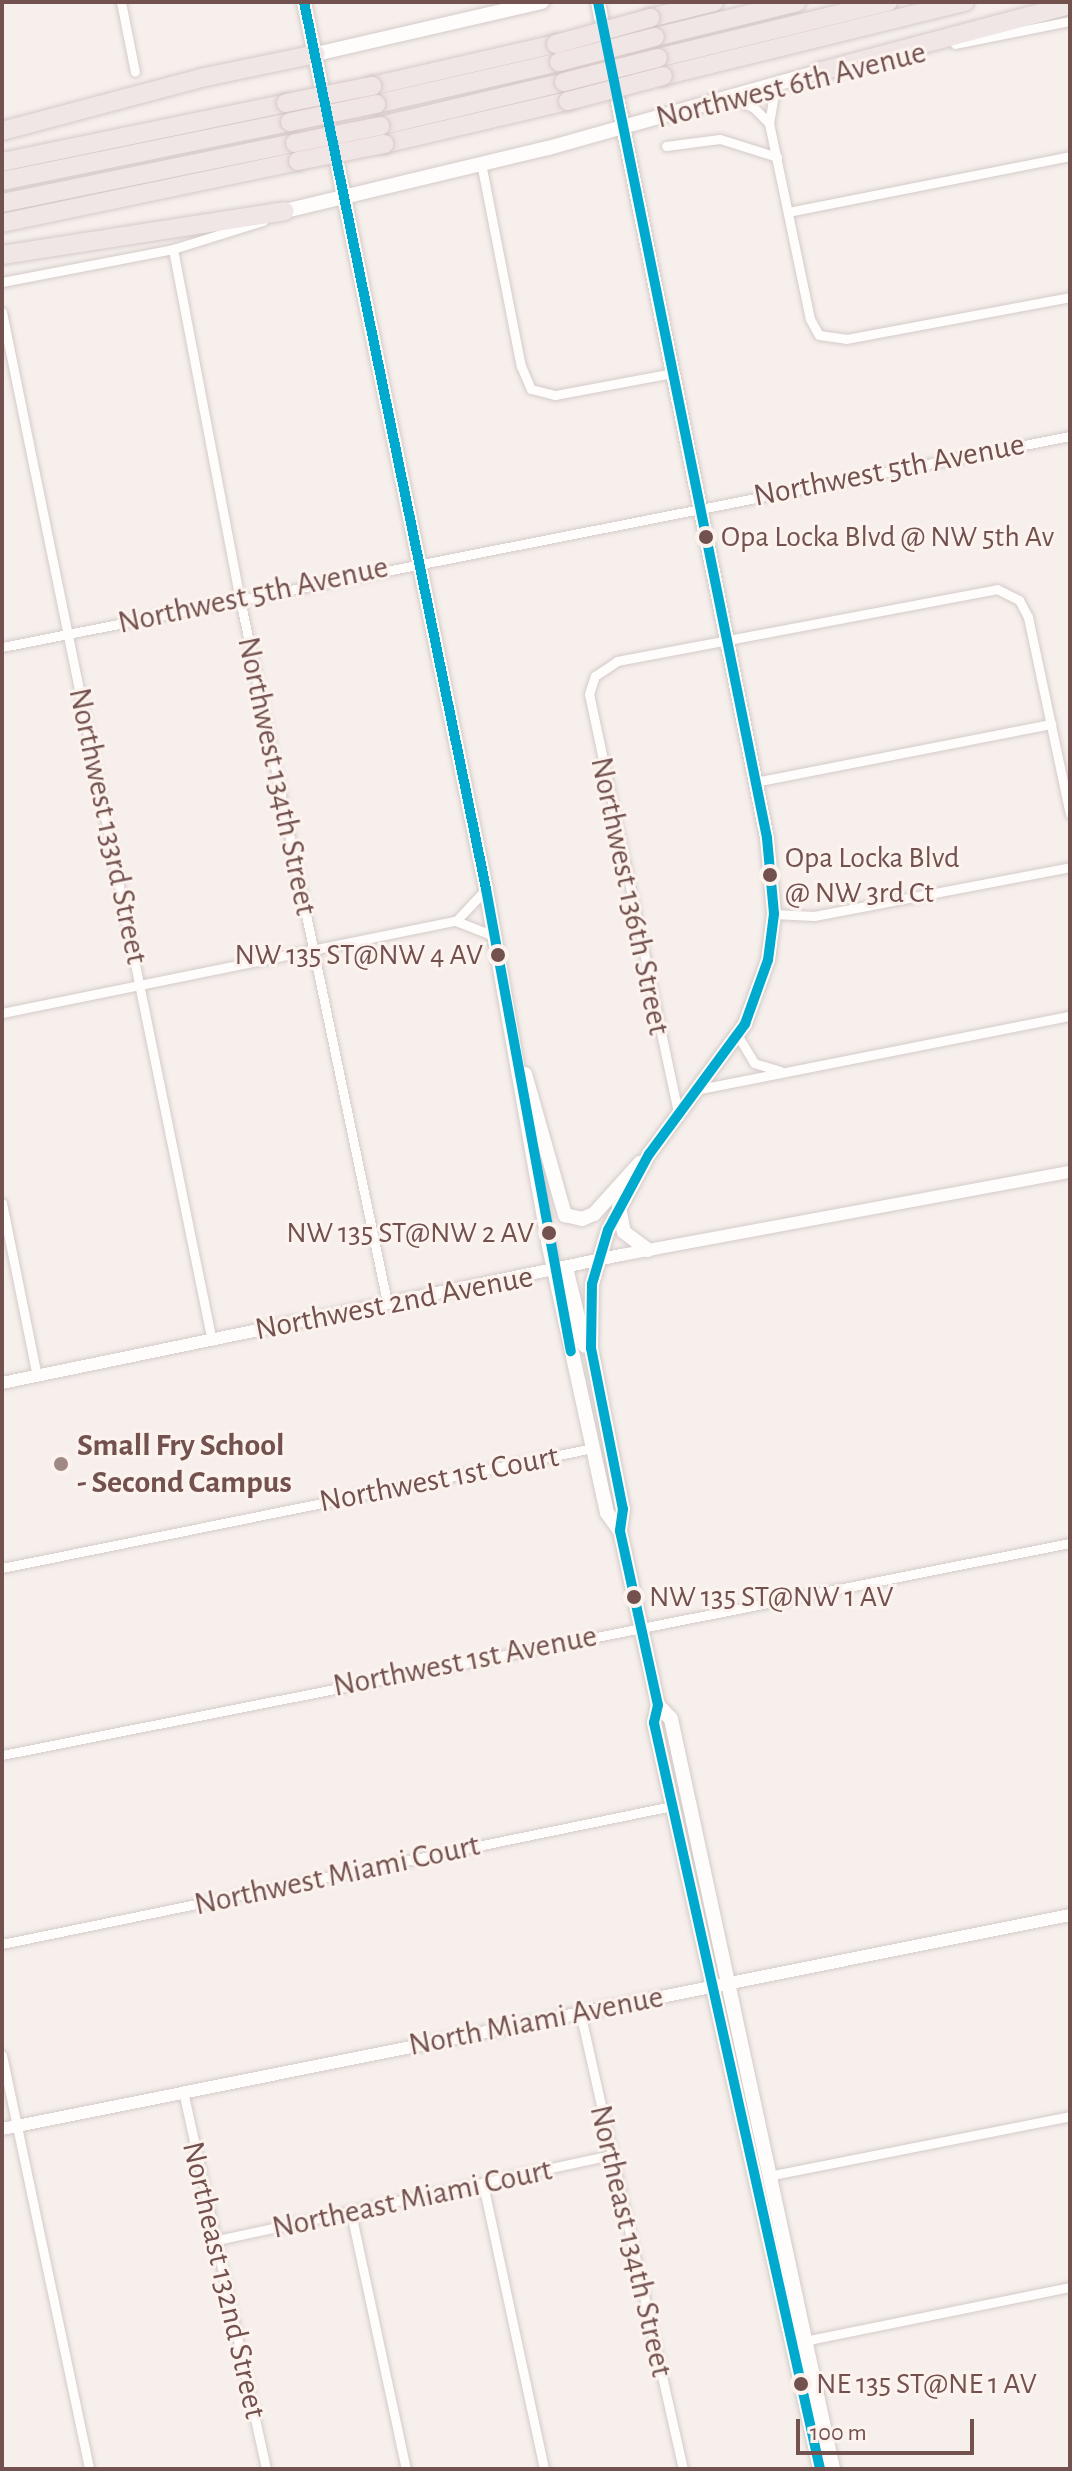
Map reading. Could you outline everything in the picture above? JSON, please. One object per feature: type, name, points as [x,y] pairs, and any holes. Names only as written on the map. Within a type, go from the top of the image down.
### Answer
[{"type":"highway","points":[[652,28],[714,2]]},
{"type":"highway","points":[[2,181],[290,122],[374,95],[652,28],[797,2]]},
{"type":"highway","points":[[2,203],[568,101],[660,67],[888,2]]},
{"type":"highway","points":[[382,135],[564,82],[660,67],[965,2]]},
{"type":"highway","points":[[818,72],[1070,5]]},
{"type":"highway","points":[[2,131],[205,77],[316,54]]},
{"type":"highway","points":[[2,162],[286,103],[374,95]]},
{"type":"highway","points":[[2,223],[296,152]]},
{"type":"highway","points":[[2,255],[108,243],[285,211]]},
{"type":"main road","points":[[304,2],[486,889],[593,1448],[607,1513],[620,1531]]},
{"type":"main road","points":[[316,54],[484,9],[542,2]]},
{"type":"main road","points":[[517,1055],[534,1092],[565,1215],[582,1219],[594,1214],[679,1117],[738,1036],[763,977],[774,914],[770,855],[598,2]]},
{"type":"main road","name":"Northwest 6th Avenue","points":[[285,211],[624,127],[818,72]]},
{"type":"main road","points":[[649,1154],[619,1205],[597,1261],[589,1301],[592,1361],[623,1509],[620,1531],[658,1705],[654,1723],[820,2469]]},
{"type":"main road","points":[[619,1205],[624,1232],[648,1250]]},
{"type":"main road","points":[[560,1269],[581,1338],[592,1361]]},
{"type":"main road","points":[[658,1705],[671,1719],[809,2340],[833,2469]]},
{"type":"main road","points":[[672,1806],[683,1810],[694,1859],[706,1875]]},
{"type":"street","points":[[121,2],[135,72]]},
{"type":"street","name":"Northwest 6th Avenue","points":[[818,72],[1070,21]]},
{"type":"street","points":[[776,83],[769,123],[810,319],[827,339],[1070,297]]},
{"type":"street","points":[[727,97],[753,107],[769,123]]},
{"type":"street","points":[[666,146],[720,139],[777,157]]},
{"type":"street","points":[[788,212],[1070,156]]},
{"type":"street","points":[[481,163],[524,377],[537,393],[560,395],[673,373]]},
{"type":"street","name":"Northwest 6th Avenue","points":[[2,282],[173,249],[285,211]]},
{"type":"street","name":"Northwest 134th Street","points":[[173,249],[240,599],[387,1302]]},
{"type":"street","name":"Northwest 133rd Street","points":[[2,312],[212,1341]]},
{"type":"street","name":"Northwest 5th Avenue","points":[[2,647],[699,505],[1070,436]]},
{"type":"street","points":[[726,638],[985,588],[1019,600],[1028,617],[1070,809]]},
{"type":"street","name":"Northwest 136th Street","points":[[679,1117],[589,694],[595,676],[617,661],[726,638]]},
{"type":"street","points":[[755,782],[1051,724]]},
{"type":"street","points":[[774,914],[814,916],[1070,867]]},
{"type":"street","points":[[456,921],[486,889]]},
{"type":"street","points":[[2,1013],[456,921],[494,936]]},
{"type":"street","points":[[700,1089],[1070,1016]]},
{"type":"street","points":[[738,1036],[754,1063],[780,1071]]},
{"type":"street","name":"Northwest 2nd Avenue","points":[[2,1383],[648,1250],[1070,1172]]},
{"type":"street","points":[[2,1203],[37,1376]]},
{"type":"street","name":"Northwest 1st Court","points":[[2,1568],[593,1448]]},
{"type":"street","name":"Northwest 1st Avenue","points":[[2,1755],[1070,1543]]},
{"type":"street","name":"Northwest Miami Court","points":[[2,1944],[672,1806]]},
{"type":"street","name":"North Miami Avenue","points":[[2,2129],[1070,1915]]},
{"type":"street","name":"Northeast 134th Street","points":[[580,2012],[683,2469]]},
{"type":"street","points":[[2,2055],[89,2469]]},
{"type":"street","name":"Northeast 132nd Street","points":[[183,2091],[213,2241],[266,2469]]},
{"type":"street","points":[[773,2175],[1070,2116]]},
{"type":"street","name":"Northeast Miami Court","points":[[213,2241],[611,2155]]},
{"type":"street","points":[[483,2184],[544,2469]]},
{"type":"street","points":[[351,2213],[406,2469]]},
{"type":"street","points":[[809,2340],[1070,2287]]},
{"type":"transit line","name":"135","points":[[304,2],[486,889],[571,1351]]},
{"type":"transit line","name":"135","points":[[598,2],[767,838],[774,914],[768,960],[745,1024],[649,1154],[608,1230],[592,1284],[591,1348],[623,1509],[620,1531],[658,1705],[654,1723],[820,2469]]},
{"type":"place","name":"Opa Locka Blvd @ NW 5th Av","points":[[706,537]]},
{"type":"place","name":"Opa Locka Blvd @ NW 3rd Ct","points":[[770,875]]},
{"type":"place","name":"NW 135 ST@NW 4 AV","points":[[498,955]]},
{"type":"place","name":"NW 135 ST@NW 2 AV","points":[[549,1233]]},
{"type":"place","name":"Small Fry School - Second Campus","points":[[61,1464]]},
{"type":"place","name":"NW 135 ST@NW 1 AV","points":[[634,1597]]},
{"type":"place","name":"NE 135 ST@NE 1 AV","points":[[801,2384]]}]
